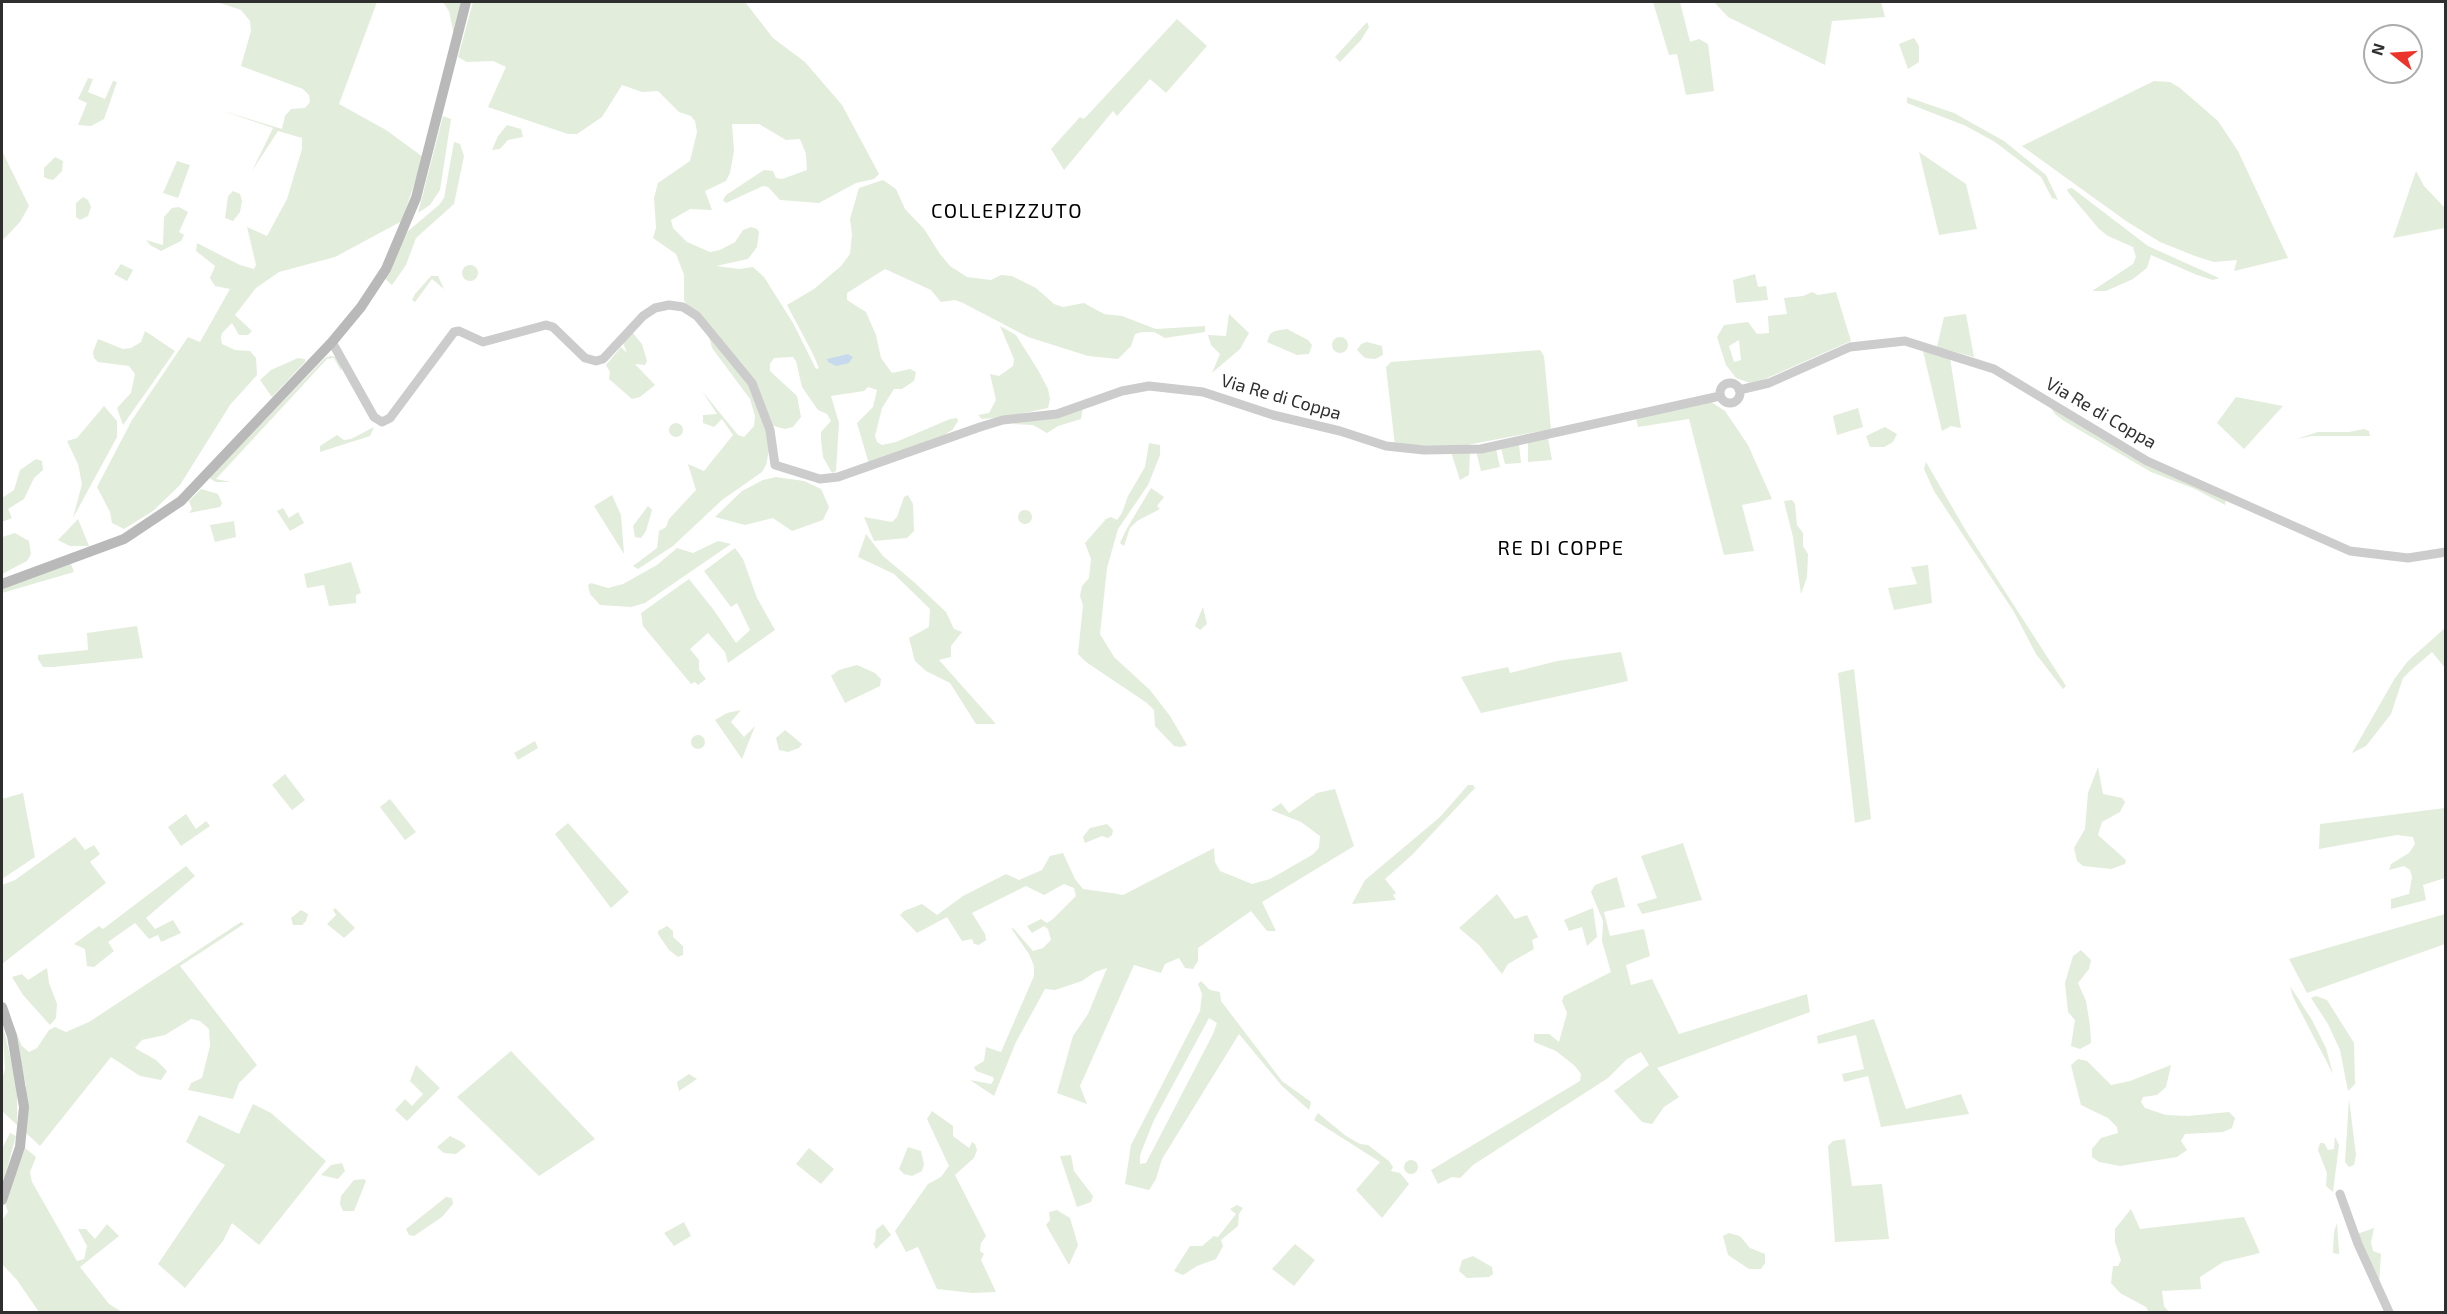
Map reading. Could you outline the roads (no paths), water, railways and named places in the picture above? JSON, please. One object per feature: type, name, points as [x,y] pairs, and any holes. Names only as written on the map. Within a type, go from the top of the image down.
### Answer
[{"type":"main road","points":[[2,584],[124,539],[181,501],[332,342],[361,307],[386,269],[416,198],[466,2]]},
{"type":"main road","points":[[2,1007],[14,1046],[24,1107],[20,1148],[2,1200]]},
{"type":"street","name":"Via Re di Coppa","points":[[332,342],[374,417],[382,422],[390,418],[454,332],[483,342],[546,325],[553,327],[585,357],[596,362],[603,359],[644,316],[655,308],[669,305],[683,307],[697,316],[752,383],[770,430],[775,465],[820,479],[838,477],[1003,420],[1057,414],[1122,391],[1149,386],[1203,392],[1273,415],[1340,431],[1386,446],[1424,450],[1481,449],[1720,396],[1721,389],[1726,384],[1733,384],[1739,390],[1769,382],[1850,347],[1905,341],[1994,369],[2147,461],[2350,551],[2408,558],[2445,552]]},
{"type":"street","points":[[2340,1194],[2358,1244],[2389,1312]]},
{"type":"water","points":[[848,354],[853,357],[849,363],[836,366],[827,359]]},
{"type":"district","name":"COLLEPIZZUTO","points":[[1007,211]]},
{"type":"district","name":"RE DI COPPE","points":[[1561,548]]}]
